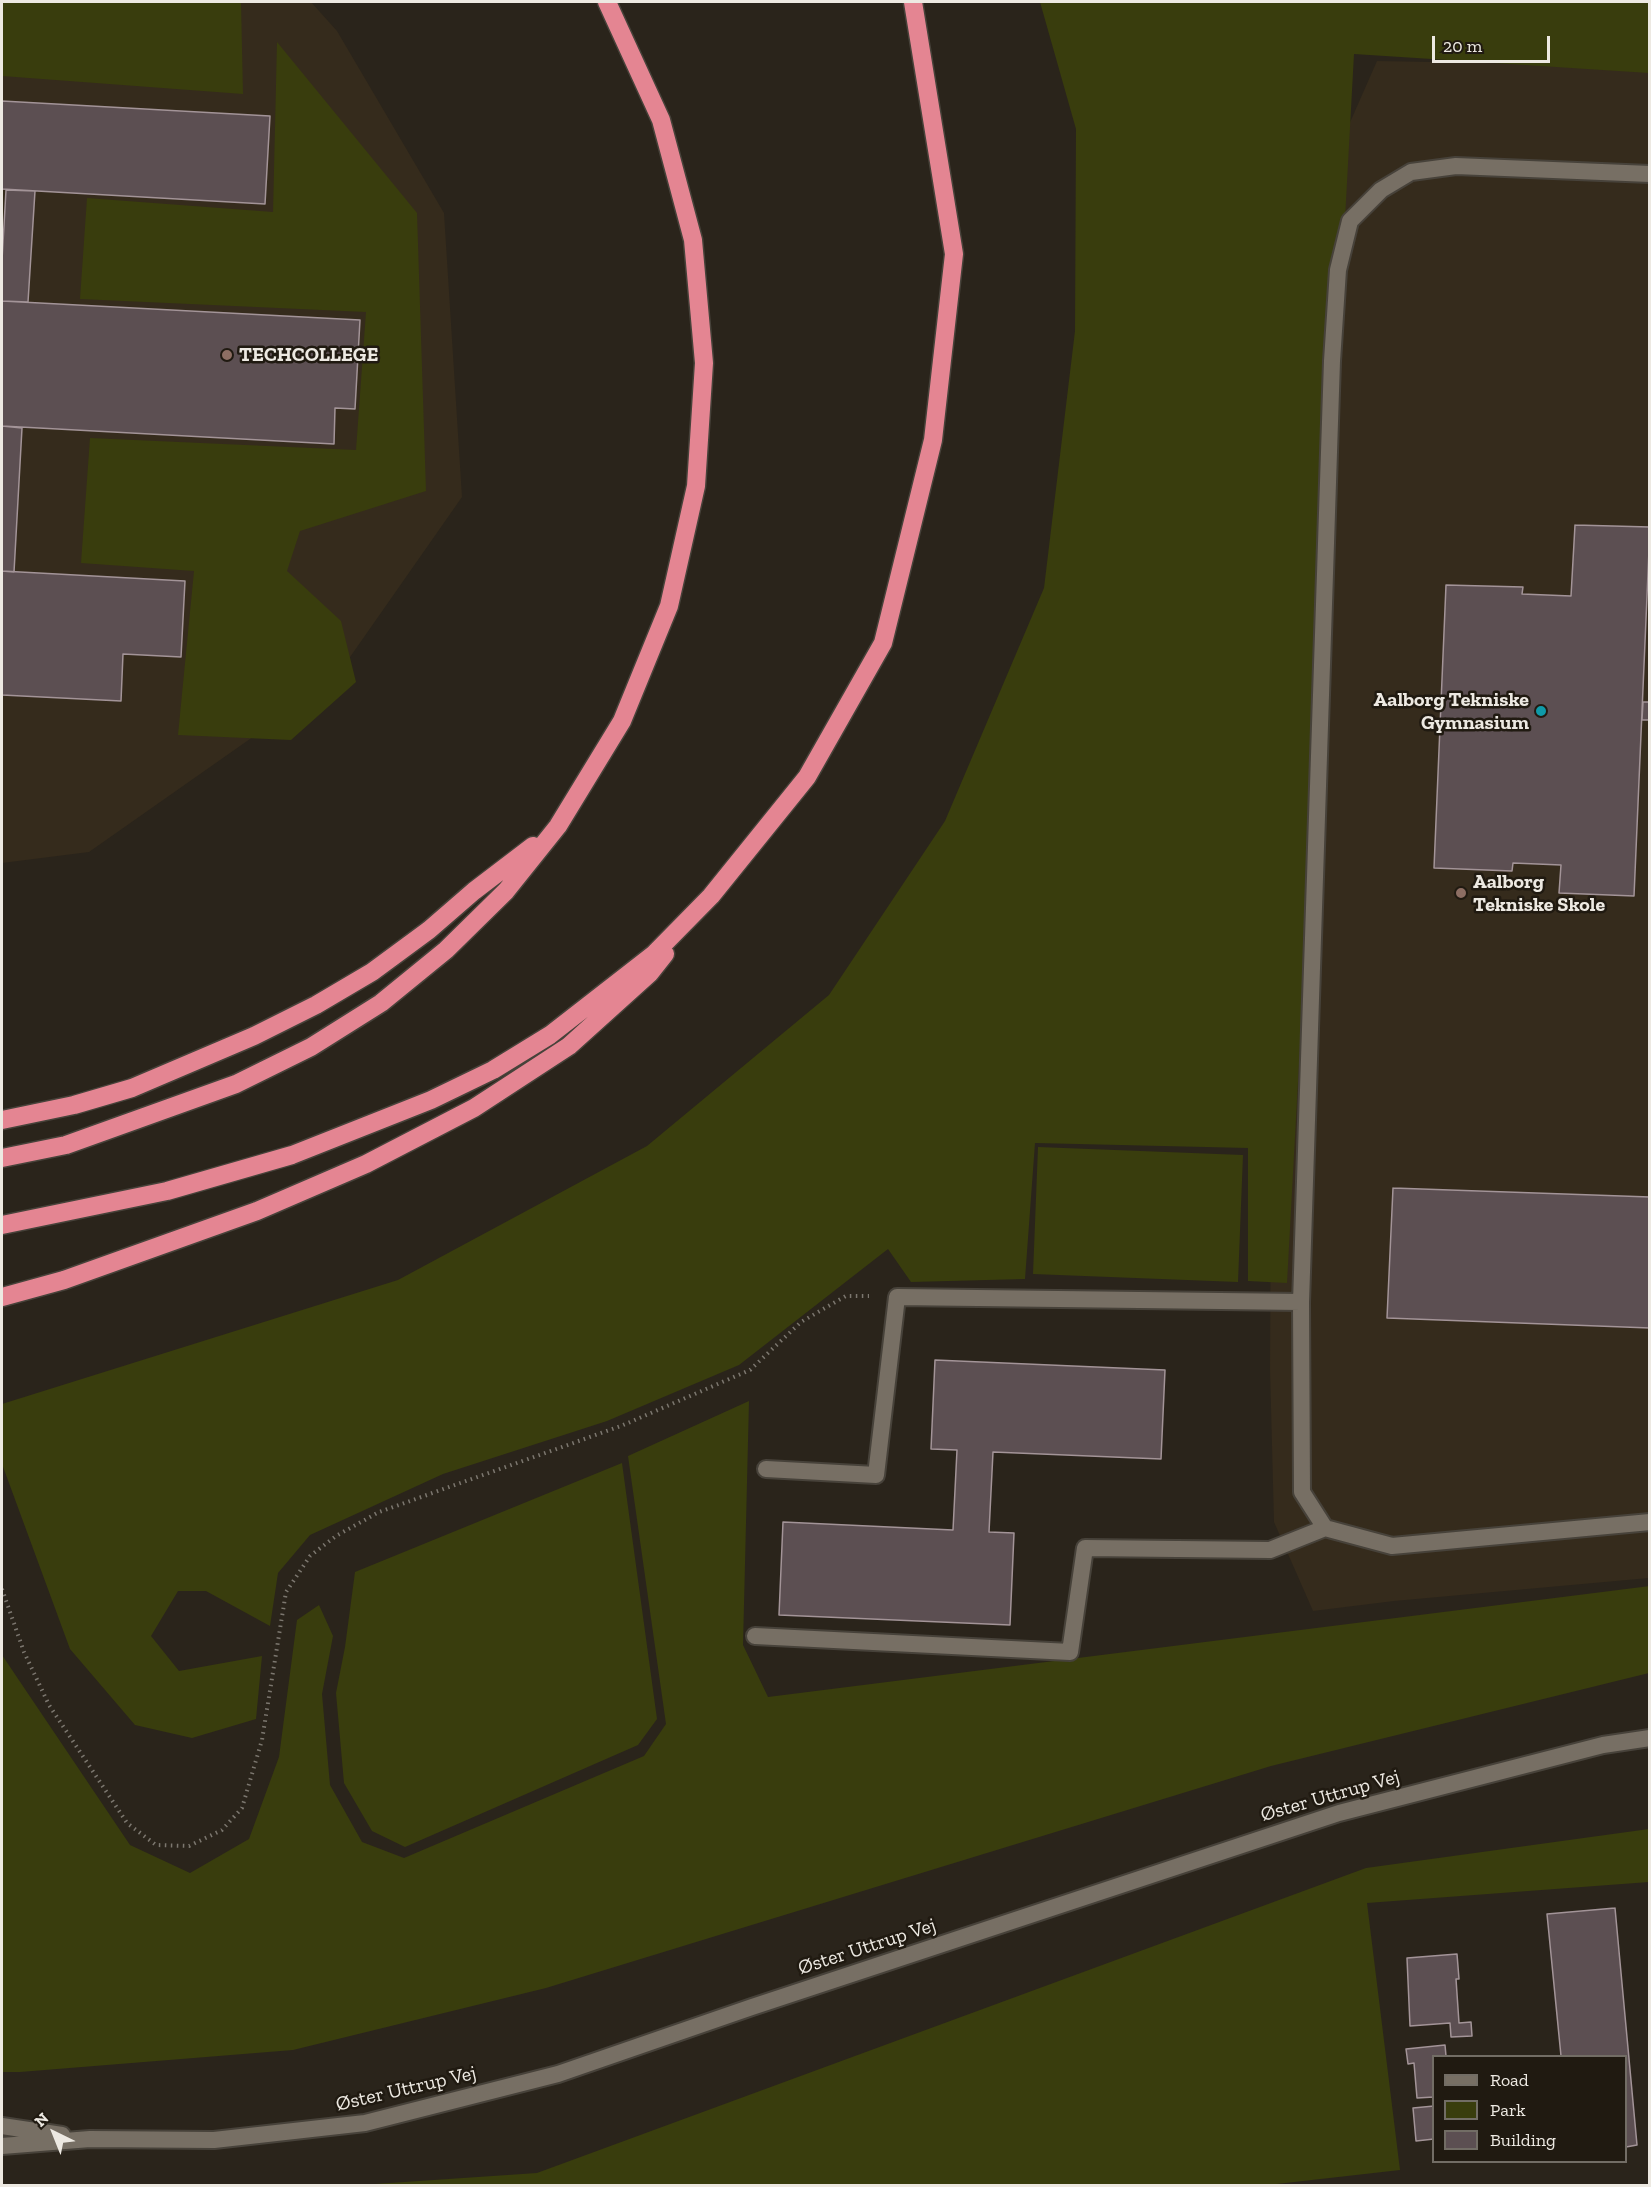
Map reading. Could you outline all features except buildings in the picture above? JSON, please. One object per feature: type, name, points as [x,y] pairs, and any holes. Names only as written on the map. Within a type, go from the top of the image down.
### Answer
[{"type":"highway","points":[[2,1158],[66,1144],[236,1084],[310,1047],[381,1003],[446,950],[506,891],[558,826],[622,721],[669,606],[696,486],[704,363],[693,240],[661,120],[607,2]]},
{"type":"highway","points":[[2,1297],[64,1280],[257,1211],[366,1164],[474,1108],[569,1046],[650,973],[807,777],[883,643],[933,440],[954,254],[913,2]]},
{"type":"highway","points":[[2,1120],[74,1105],[132,1088],[243,1041],[316,1005],[382,965],[558,826]]},
{"type":"highway","points":[[2,1225],[167,1191],[292,1155],[431,1100],[493,1070],[550,1035],[654,954],[711,896]]},
{"type":"street","points":[[1325,1528],[1302,1492],[1301,1302],[1332,361],[1338,270],[1350,221],[1381,190],[1411,172],[1456,166],[1650,174]]},
{"type":"street","points":[[766,1469],[876,1475],[897,1297],[1301,1302]]},
{"type":"street","points":[[755,1636],[1070,1652],[1084,1548],[1270,1550],[1325,1528],[1392,1546],[1650,1522]]},
{"type":"street","name":"Øster Uttrup Vej","points":[[2,2146],[90,2139],[214,2140],[366,2123],[558,2074],[1339,1813],[1603,1745],[1650,1738]]},
{"type":"street","name":"Øster Uttrup Vej","points":[[2,2126],[90,2139]]},
{"type":"path","points":[[2,1589],[24,1652],[49,1705],[127,1823],[156,1845],[189,1846],[222,1830],[242,1808],[262,1740],[286,1592],[310,1557],[336,1536],[380,1512],[621,1426],[750,1370],[801,1322],[846,1296],[897,1297]]},
{"type":"shaded area","name":"TECHCOLLEGE","points":[[2,2],[311,2],[337,31],[444,213],[462,497],[334,680],[89,852],[2,863]]},
{"type":"shaded area","name":"Aalborg Tekniske Skole","points":[[1377,61],[1649,66],[1649,1578],[1394,1601],[1313,1611],[1274,1522],[1270,1369],[1275,417],[1296,245]]},
{"type":"green space","points":[[2,2],[241,2],[243,94],[2,76]]},
{"type":"green space","points":[[1040,2],[1649,2],[1649,73],[1354,54],[1287,1283],[1248,1281],[1248,1148],[1035,1143],[1025,1279],[911,1282],[888,1249],[739,1365],[607,1421],[443,1474],[310,1535],[278,1573],[270,1626],[206,1591],[178,1591],[151,1636],[179,1671],[262,1656],[256,1719],[192,1738],[135,1725],[70,1649],[2,1464],[2,1404],[398,1280],[647,1146],[829,995],[945,821],[1044,588],[1075,331],[1076,129]]},
{"type":"green space","points":[[277,42],[417,213],[426,491],[300,531],[287,571],[341,621],[356,682],[291,740],[178,735],[194,571],[81,563],[90,438],[356,450],[366,312],[80,299],[87,198],[273,212]]},
{"type":"green space","points":[[1038,1147],[1243,1155],[1238,1282],[1033,1274]]},
{"type":"green space","points":[[749,1401],[743,1645],[768,1697],[1650,1586],[1649,1673],[1271,1766],[546,1988],[293,2050],[2,2072],[2,1655],[130,1845],[190,1873],[249,1839],[279,1757],[297,1620],[319,1605],[333,1636],[322,1694],[330,1785],[362,1842],[404,1858],[644,1756],[666,1724],[628,1456]]},
{"type":"green space","points":[[622,1463],[657,1719],[638,1745],[405,1847],[372,1831],[344,1783],[336,1693],[355,1572]]},
{"type":"green space","points":[[1649,1829],[1649,1882],[1367,1903],[1400,2170],[1259,2186],[360,2185],[537,2173],[1366,1868]]},
{"type":"place","name":"TECHCOLLEGE","points":[[227,355]]},
{"type":"place","name":"Aalborg Tekniske Gymnasium","points":[[1541,711]]},
{"type":"place","name":"Aalborg Tekniske Skole","points":[[1461,893]]}]
